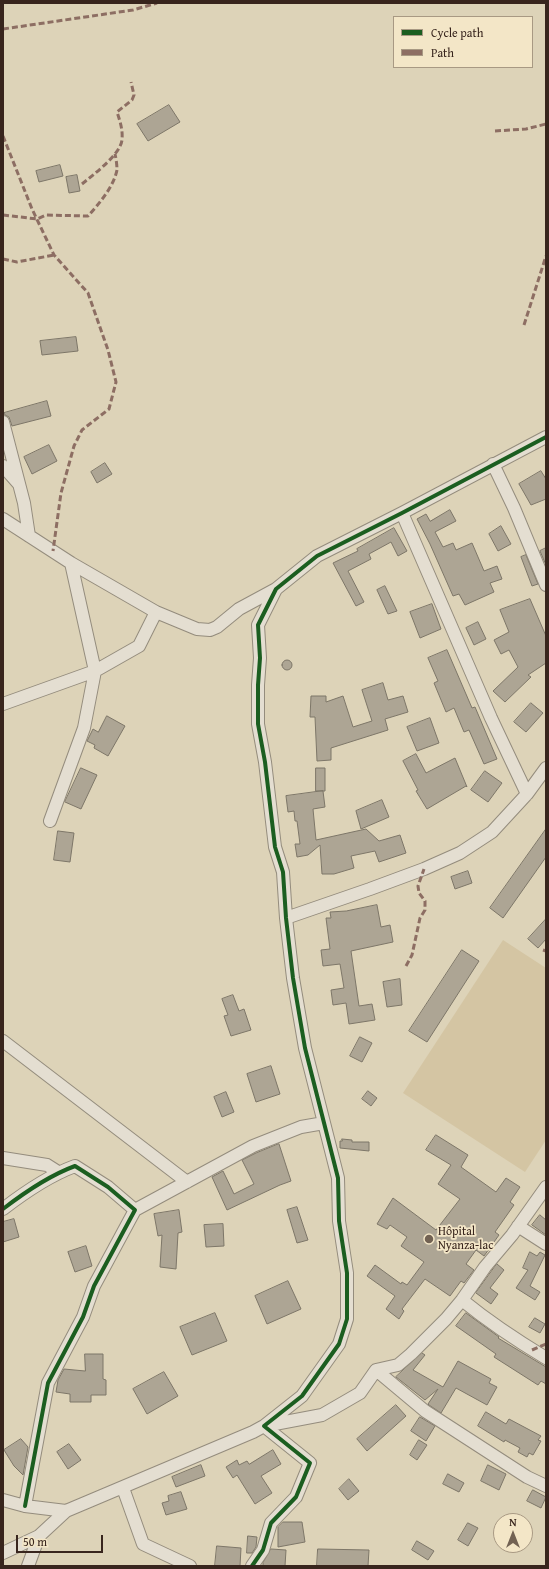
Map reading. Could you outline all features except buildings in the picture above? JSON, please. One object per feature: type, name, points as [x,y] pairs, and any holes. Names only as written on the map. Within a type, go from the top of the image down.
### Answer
[{"type":"street","points":[[3,422],[19,484],[29,536]]},
{"type":"street","points":[[3,519],[71,563],[156,612],[197,628],[210,630],[217,627],[239,609],[276,589],[316,556],[402,513],[546,437]]},
{"type":"street","points":[[493,464],[514,508],[546,586]]},
{"type":"street","points":[[3,466],[19,484]]},
{"type":"street","points":[[402,513],[491,718],[527,794]]},
{"type":"street","points":[[50,821],[84,728],[95,671],[71,563]]},
{"type":"street","points":[[3,1553],[39,1536],[66,1511],[123,1488],[264,1426],[302,1396],[339,1344],[347,1319],[347,1273],[339,1221],[338,1178],[306,1048],[294,978],[286,918],[283,872],[275,847],[265,762],[258,724],[260,658],[258,625],[276,589]]},
{"type":"street","points":[[3,704],[95,671],[139,646],[156,612]]},
{"type":"street","points":[[286,918],[424,869],[460,853],[492,832],[527,794],[546,768]]},
{"type":"street","points":[[3,1041],[187,1182]]},
{"type":"street","points":[[25,1506],[48,1383],[83,1317],[94,1286],[135,1210],[253,1146],[301,1127],[324,1123]]},
{"type":"street","points":[[3,1158],[47,1165],[58,1172]]},
{"type":"street","points":[[3,1209],[24,1193],[58,1172],[75,1166],[108,1187],[135,1210]]},
{"type":"street","points":[[264,1426],[322,1415],[360,1393],[376,1370],[398,1365],[407,1358],[428,1338],[462,1300],[485,1267],[518,1226],[546,1187]]},
{"type":"street","points":[[518,1226],[546,1244]]},
{"type":"street","points":[[462,1300],[504,1332],[546,1358]]},
{"type":"street","points":[[376,1370],[425,1411],[527,1477],[546,1486]]},
{"type":"street","points":[[252,1566],[263,1550],[271,1523],[296,1497],[310,1463],[264,1426]]},
{"type":"street","points":[[123,1488],[143,1544],[190,1566]]},
{"type":"street","points":[[3,1500],[25,1506],[66,1511]]},
{"type":"street","points":[[28,1566],[39,1536]]},
{"type":"shaded area","points":[[503,940],[546,968],[546,1140],[525,1172],[403,1093]]},
{"type":"marked path","points":[[3,29],[133,10],[157,3]]},
{"type":"marked path","points":[[82,184],[106,164],[117,152],[120,146],[122,133],[117,112],[132,100],[134,95],[131,82]]},
{"type":"marked path","points":[[495,131],[526,129],[546,124]]},
{"type":"marked path","points":[[3,136],[32,209],[54,255],[88,293],[108,350],[116,382],[109,409],[82,430],[74,446],[61,493],[53,551]]},
{"type":"marked path","points":[[3,215],[37,219],[46,215],[88,216],[113,182],[117,170],[115,154]]},
{"type":"marked path","points":[[3,259],[17,262],[54,255]]},
{"type":"marked path","points":[[524,325],[546,256]]},
{"type":"marked path","points":[[406,966],[412,955],[420,918],[425,910],[425,901],[419,893],[418,886],[424,869]]},
{"type":"marked path","points":[[532,1350],[546,1344]]},
{"type":"cycle path","points":[[252,1566],[263,1550],[271,1523],[296,1497],[310,1463],[264,1426],[302,1396],[339,1344],[347,1319],[347,1273],[339,1221],[338,1178],[305,1048],[293,978],[286,918],[283,872],[275,847],[265,762],[258,724],[260,658],[258,625],[276,589],[317,556],[546,437]]},
{"type":"cycle path","points":[[3,1209],[37,1185],[75,1166],[108,1187],[135,1210],[94,1286],[83,1317],[48,1383],[25,1506]]},
{"type":"place","name":"Hôpital Nyanza-lac","points":[[429,1239]]}]
